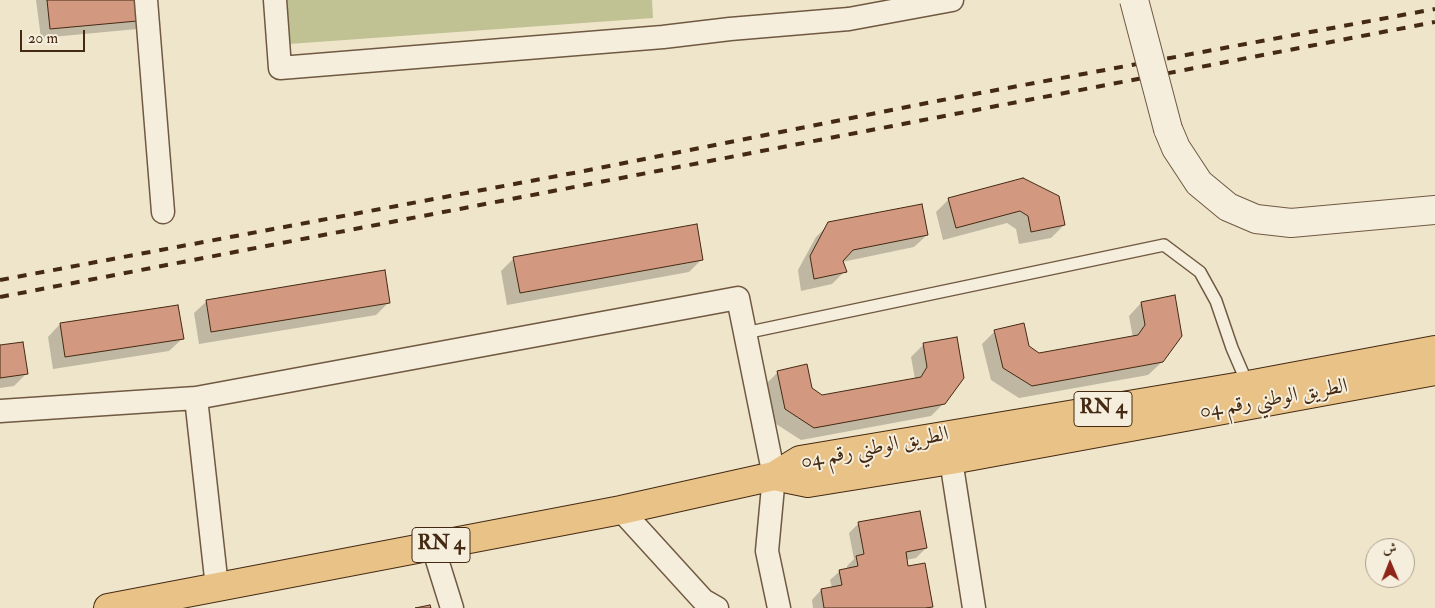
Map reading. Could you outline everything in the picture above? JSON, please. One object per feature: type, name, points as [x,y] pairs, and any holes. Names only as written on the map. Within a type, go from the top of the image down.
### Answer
[{"type":"main road","name":"الطريق الوطني رقم 04","points":[[774,476],[800,460],[1248,385],[1435,350]]},
{"type":"main road","name":"الطريق الوطني رقم 04","points":[[774,476],[808,483],[951,460],[1435,371]]},
{"type":"main road","name":"RN 4","points":[[108,608],[621,510],[774,476]]},
{"type":"street","points":[[146,0],[163,212]]},
{"type":"street","points":[[275,0],[280,68],[663,37],[730,29],[849,19],[952,0]]},
{"type":"street","points":[[1134,0],[1168,129],[1176,148],[1199,182],[1228,207],[1256,219],[1291,223],[1435,210]]},
{"type":"street","points":[[0,411],[196,398],[738,298],[774,476],[767,551],[779,608]]},
{"type":"street","points":[[196,398],[217,587]]},
{"type":"street","points":[[951,460],[974,608]]},
{"type":"street","points":[[621,510],[704,600],[716,608]]},
{"type":"street","points":[[434,547],[452,608]]},
{"type":"lane","points":[[745,333],[1164,245],[1200,272],[1216,301],[1232,348],[1248,385]]},
{"type":"green space","points":[[285,0],[652,0],[653,18],[289,44]]},
{"type":"building","points":[[47,0],[146,0],[148,20],[50,29]]},
{"type":"building","points":[[1023,178],[1059,196],[1065,225],[1031,232],[1028,216],[1020,211],[956,228],[948,198]]},
{"type":"building","points":[[922,204],[928,235],[853,250],[843,261],[847,272],[814,279],[810,256],[828,222]]},
{"type":"building","points":[[697,224],[703,260],[520,293],[513,257]]},
{"type":"building","points":[[385,270],[390,303],[211,332],[206,300]]},
{"type":"building","points":[[1175,295],[1182,336],[1163,362],[1032,386],[1003,368],[994,330],[1024,323],[1029,346],[1039,353],[1138,335],[1145,325],[1141,302]]},
{"type":"building","points":[[178,305],[184,339],[65,357],[60,323]]},
{"type":"building","points":[[957,337],[964,378],[945,404],[814,428],[785,409],[777,371],[807,364],[812,388],[822,395],[921,377],[927,367],[923,343]]},
{"type":"building","points":[[23,342],[28,374],[0,378],[0,345]]},
{"type":"building","points":[[920,511],[927,548],[906,552],[908,566],[925,563],[933,607],[824,608],[821,589],[842,585],[839,570],[858,566],[856,556],[864,554],[858,522]]},
{"type":"building","points":[[430,605],[431,608],[415,608]]},
{"type":"railway","points":[[0,280],[584,171],[937,101],[1435,9]]},
{"type":"railway","points":[[0,297],[1435,22]]}]
